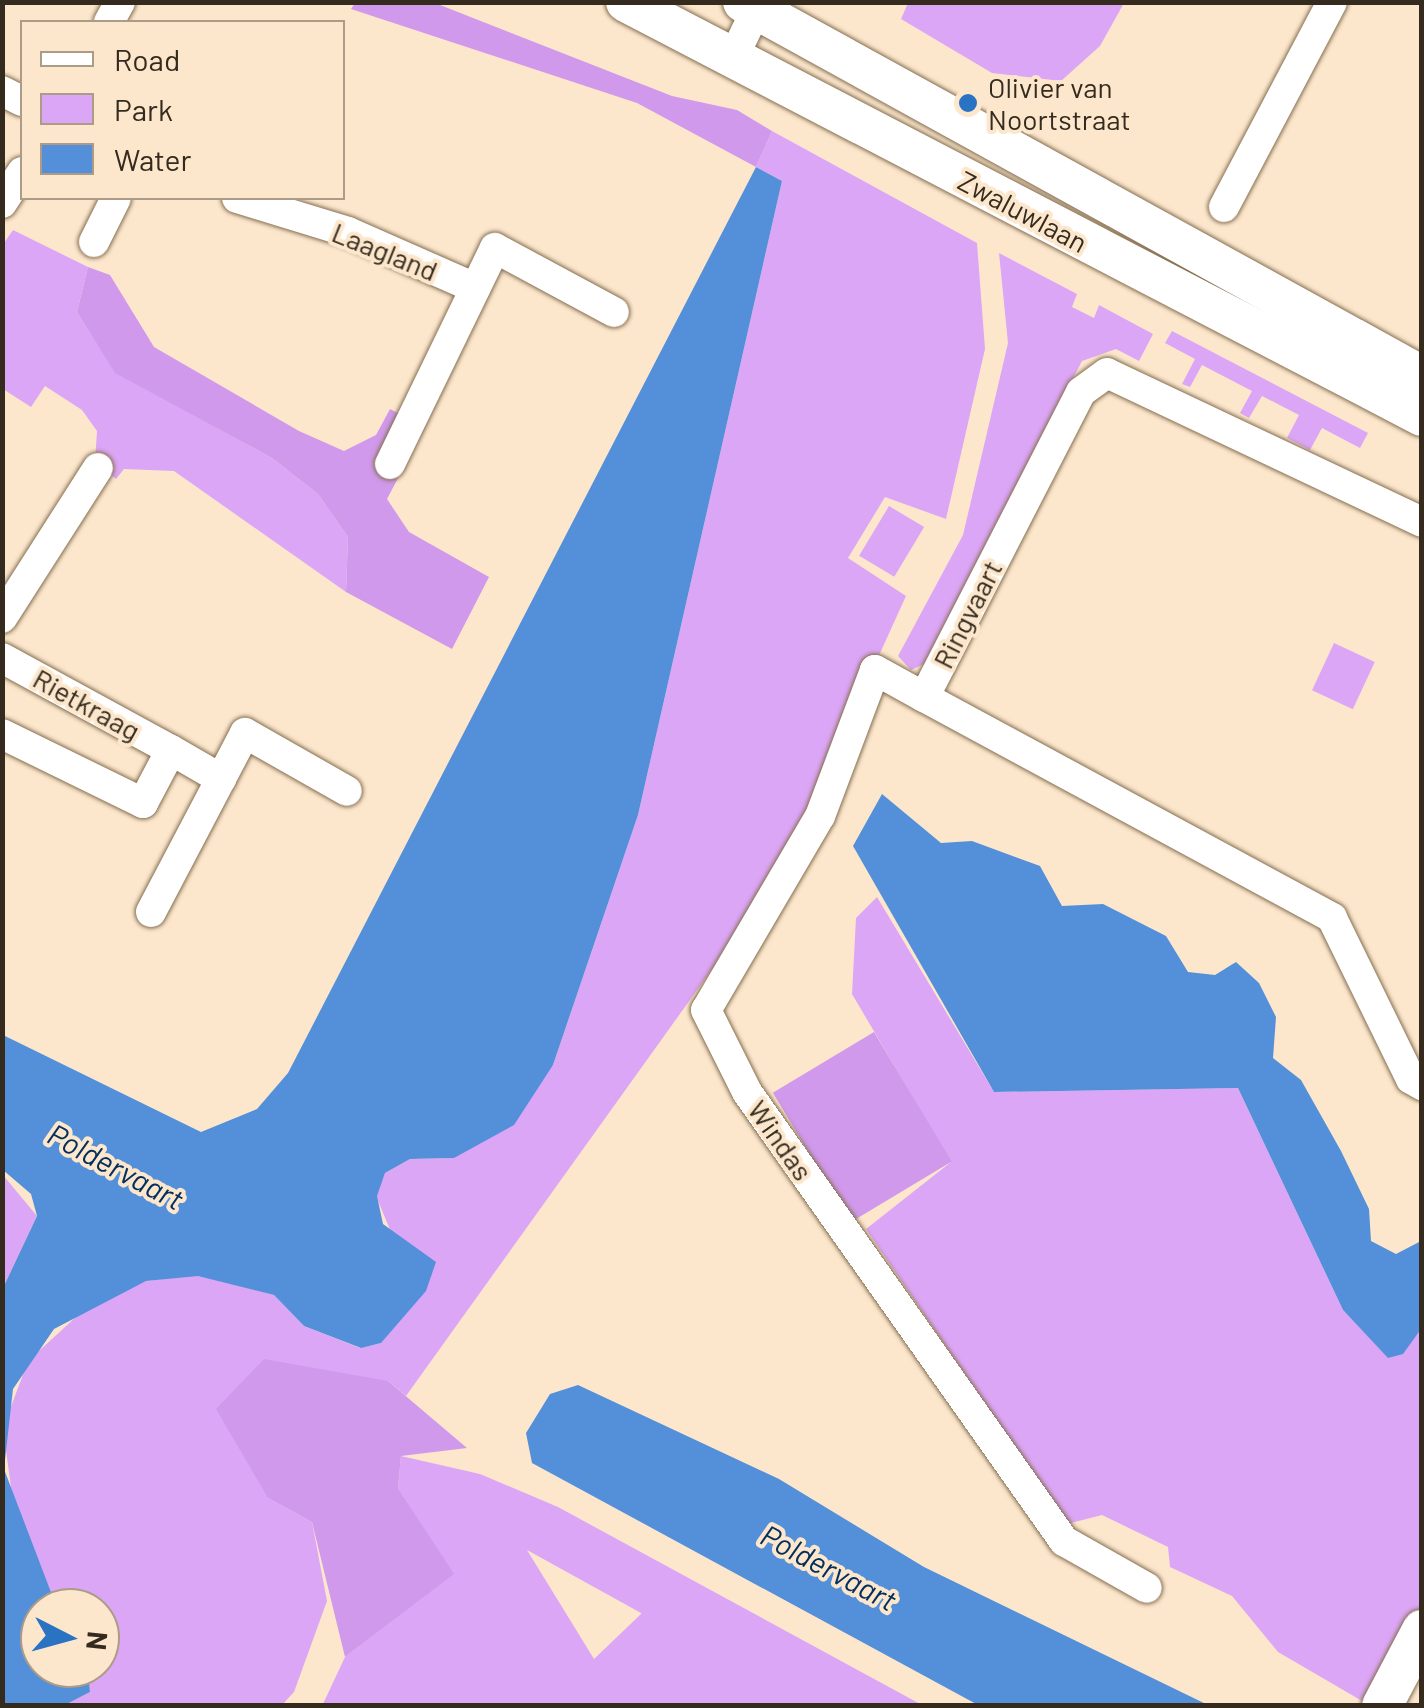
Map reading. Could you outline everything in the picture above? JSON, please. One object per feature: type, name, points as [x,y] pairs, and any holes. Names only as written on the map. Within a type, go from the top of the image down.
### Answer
[{"type":"main road","name":"Zwaluwlaan","points":[[626,2],[1422,416]]},
{"type":"main road","name":"Zwaluwlaan","points":[[753,5],[1422,376]]},
{"type":"main road","points":[[1385,1701],[1422,1630]]},
{"type":"street","points":[[1224,207],[1332,2]]},
{"type":"street","points":[[734,58],[753,5]]},
{"type":"street","points":[[2,203],[20,175]]},
{"type":"street","points":[[94,242],[115,200]]},
{"type":"street","name":"Laagland","points":[[237,200],[348,232],[475,288]]},
{"type":"street","name":"Laagland","points":[[390,464],[495,248],[614,312]]},
{"type":"street","name":"Ringvaart","points":[[1422,522],[1107,373],[1081,392],[924,697],[1332,918],[1410,1079],[1422,1085]]},
{"type":"street","points":[[2,618],[98,468]]},
{"type":"street","name":"Rietkraag","points":[[2,658],[221,778]]},
{"type":"street","name":"Windas","points":[[924,697],[875,670],[820,816],[706,1010],[747,1092],[1064,1541],[1147,1588]]},
{"type":"street","points":[[151,912],[245,733],[347,791]]},
{"type":"street","name":"Rietkraag","points":[[2,734],[143,803],[171,750]]},
{"type":"green space","points":[[908,3],[1124,3],[1100,46],[1061,81],[992,73],[901,19]]},
{"type":"green space","points":[[772,131],[977,243],[985,349],[946,519],[885,497],[848,558],[906,596],[811,805],[715,965],[406,1396],[388,1381],[268,1498],[312,1522],[327,1601],[294,1692],[282,1705],[65,1705],[90,1692],[90,1688],[120,1688],[120,1588],[48,1588],[15,1517],[3,1428],[28,1361],[89,1305],[146,1281],[198,1275],[274,1295],[304,1326],[360,1348],[381,1343],[393,1237],[376,1196],[385,1173],[410,1159],[454,1158],[553,1065],[638,815],[782,181],[756,167]]},
{"type":"green space","points":[[13,230],[88,267],[77,312],[115,372],[272,458],[318,494],[348,537],[346,592],[174,471],[124,469],[116,479],[95,462],[97,431],[82,410],[45,386],[31,407],[3,389],[2,246]]},
{"type":"green space","points":[[999,253],[1077,294],[1072,307],[1094,318],[1099,305],[1153,334],[1139,361],[1116,349],[1082,361],[924,664],[911,670],[898,656],[963,535],[1008,343]]},
{"type":"green space","points":[[1172,331],[1368,433],[1360,448],[1322,428],[1310,450],[1287,438],[1299,415],[1262,396],[1249,418],[1240,413],[1252,391],[1202,365],[1190,387],[1182,384],[1195,359],[1165,343]]},
{"type":"green space","points":[[889,506],[924,527],[894,577],[859,556]]},
{"type":"green space","points":[[1334,643],[1375,662],[1353,709],[1312,690]]},
{"type":"green space","points":[[877,897],[994,1092],[1238,1088],[1343,1310],[1389,1358],[1421,1329],[1421,1627],[1369,1705],[1278,1652],[1232,1596],[1170,1567],[1168,1547],[1102,1515],[1067,1524],[866,1229],[951,1162],[852,994],[856,918]]},
{"type":"green space","points":[[3,1175],[37,1216],[3,1288]]},
{"type":"green space","points":[[401,1456],[480,1474],[558,1507],[922,1705],[322,1706],[345,1657],[453,1574],[398,1488]],"holes":[[[527,1550],[641,1613],[594,1659]]]},
{"type":"shaded area","points":[[355,3],[435,3],[672,96],[737,110],[772,131],[756,167],[637,103],[351,9]]},
{"type":"shaded area","points":[[88,267],[110,275],[154,347],[299,431],[344,451],[376,435],[390,409],[425,427],[387,499],[409,532],[489,577],[452,649],[346,592],[348,537],[318,494],[272,458],[115,373],[77,312]]},
{"type":"shaded area","points":[[874,1032],[952,1161],[851,1222],[773,1093]]},
{"type":"shaded area","points":[[264,1359],[388,1381],[467,1448],[401,1456],[398,1488],[454,1574],[345,1657],[312,1522],[268,1498],[216,1409]]},
{"type":"water","name":"Poldervaart","points":[[756,167],[782,181],[638,815],[553,1065],[514,1125],[454,1158],[410,1159],[385,1173],[377,1196],[383,1224],[436,1262],[426,1291],[381,1343],[361,1348],[304,1326],[274,1295],[198,1276],[146,1281],[54,1329],[13,1389],[4,1469],[49,1588],[20,1588],[20,1688],[90,1688],[90,1692],[65,1705],[3,1705],[3,1288],[37,1216],[31,1194],[3,1170],[3,1035],[201,1132],[257,1109],[288,1073]]},
{"type":"water","points":[[882,794],[941,843],[972,841],[1040,866],[1062,906],[1103,904],[1166,936],[1188,972],[1215,975],[1236,962],[1259,983],[1276,1017],[1273,1058],[1301,1080],[1341,1151],[1369,1209],[1371,1241],[1396,1254],[1421,1241],[1421,1329],[1403,1354],[1388,1358],[1343,1310],[1238,1088],[994,1092],[853,846]]},
{"type":"water","name":"Poldervaart","points":[[578,1385],[779,1479],[924,1567],[1208,1705],[978,1705],[532,1463],[526,1433],[550,1394]]},
{"type":"place","name":"Olivier van Noortstraat","points":[[968,103]]}]
